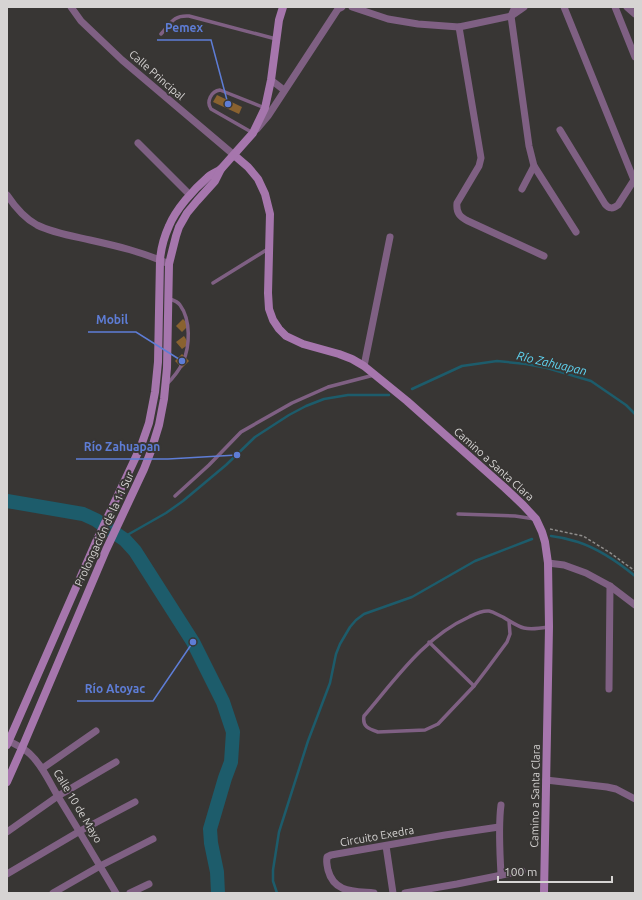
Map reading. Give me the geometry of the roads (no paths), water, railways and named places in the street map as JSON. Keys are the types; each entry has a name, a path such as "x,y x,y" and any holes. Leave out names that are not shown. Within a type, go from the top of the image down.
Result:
{"main road":[{"name":"Prolongación de la 11 Sur","path":"8,743 118,494 141,446 149,422 155,392 158,362 160,260 168,226 177,211 190,195 209,176 221,169 253,133 265,108 271,80 279,20 283,7"},
{"name":"Camino a Santa Clara","path":"234,155 248,167 258,179 265,194 270,214 269,309 273,320 279,329 286,336 303,344 352,359 375,374 523,505 536,519 540,527 545,542 548,563 549,627 544,893"},
{"name":"Prolongación de la 11 Sur","path":"7,782 106,550 151,451 159,425 166,386 169,264 176,236 183,220 197,201 216,181 221,169"},
{"path":"149,422 159,425"}],"street":[{"name":"Calle Principal","path":"71,7 81,21 122,60 234,155"},
{"path":"253,133 268,116 338,9 342,7"},
{"path":"352,7 388,19 418,24 459,27 510,16 524,7"},
{"path":"515,7 510,16 529,146 534,166 576,232"},
{"path":"560,130 604,204 608,208 618,205 635,180 564,7"},
{"path":"615,7 635,57"},
{"path":"627,7 635,14"},
{"path":"459,27 481,158 479,166 457,203 456,208 458,214 468,221 544,256"},
{"path":"271,80 284,90"},
{"path":"138,143 190,195"},
{"path":"522,189 534,166"},
{"path":"7,195 25,217 36,225 58,233 127,248 169,264"},
{"path":"364,366 390,237"},
{"path":"548,563 564,565 586,573 610,586 635,605"},
{"path":"609,689 610,586"},
{"path":"43,768 96,731"},
{"name":"Calle 10 de Mayo","path":"8,743 22,748 29,753 43,768 116,893"},
{"path":"7,832 58,796 116,762"},
{"path":"546,780 607,787 616,789 635,799"},
{"path":"7,874 80,831 135,802"},
{"path":"501,805 499,817 501,875"},
{"name":"Circuito Exedra","path":"374,893 340,888 330,876 326,861 327,857 331,855 499,827"},
{"path":"53,893 152,839"},
{"path":"386,846 393,893"},
{"path":"405,893 522,871"},
{"path":"130,893 149,884"}],"lane":[{"path":"161,34 176,18 181,15 277,40"},
{"path":"253,133 211,109 208,105 208,101 213,92 220,90 265,108"},
{"path":"213,282 269,248"},
{"path":"159,296 169,298 180,304 186,320 188,338 183,361 176,374 166,386"},
{"path":"174,496 209,465 241,432 292,403 328,387 375,374"},
{"path":"458,514 515,516 536,519"},
{"path":"509,621 510,634 507,642 474,686 438,724 425,730 378,732 365,726 363,721 364,716 416,655 429,642 457,622 482,611 489,611 526,629 535,630 549,627"},
{"path":"429,642 474,686"}],"waterway":[{"name":"Río Zahuapan","path":"412,389 462,366 497,361 526,364 547,368 591,381 626,405 635,414"},
{"name":"Río Zahuapan","path":"122,538 166,513 183,501 226,465 255,437 289,415 324,399 348,395 389,395"},
{"path":"7,501 83,514 96,520 125,540 135,551 193,642 223,702 233,732 231,762 210,829 211,843 217,872 218,893"},
{"path":"551,536 571,540 593,548 615,561 635,576"},
{"path":"277,893 273,881 273,870 279,832 308,741 330,683 336,654 350,627 364,614 412,597 475,561 532,539"}],"place":[{"name":"Pemex","path":"228,104"},
{"name":"Mobil","path":"182,361"},
{"name":"Río Zahuapan","path":"237,455"},
{"name":"Río Atoyac","path":"193,642"}]}
